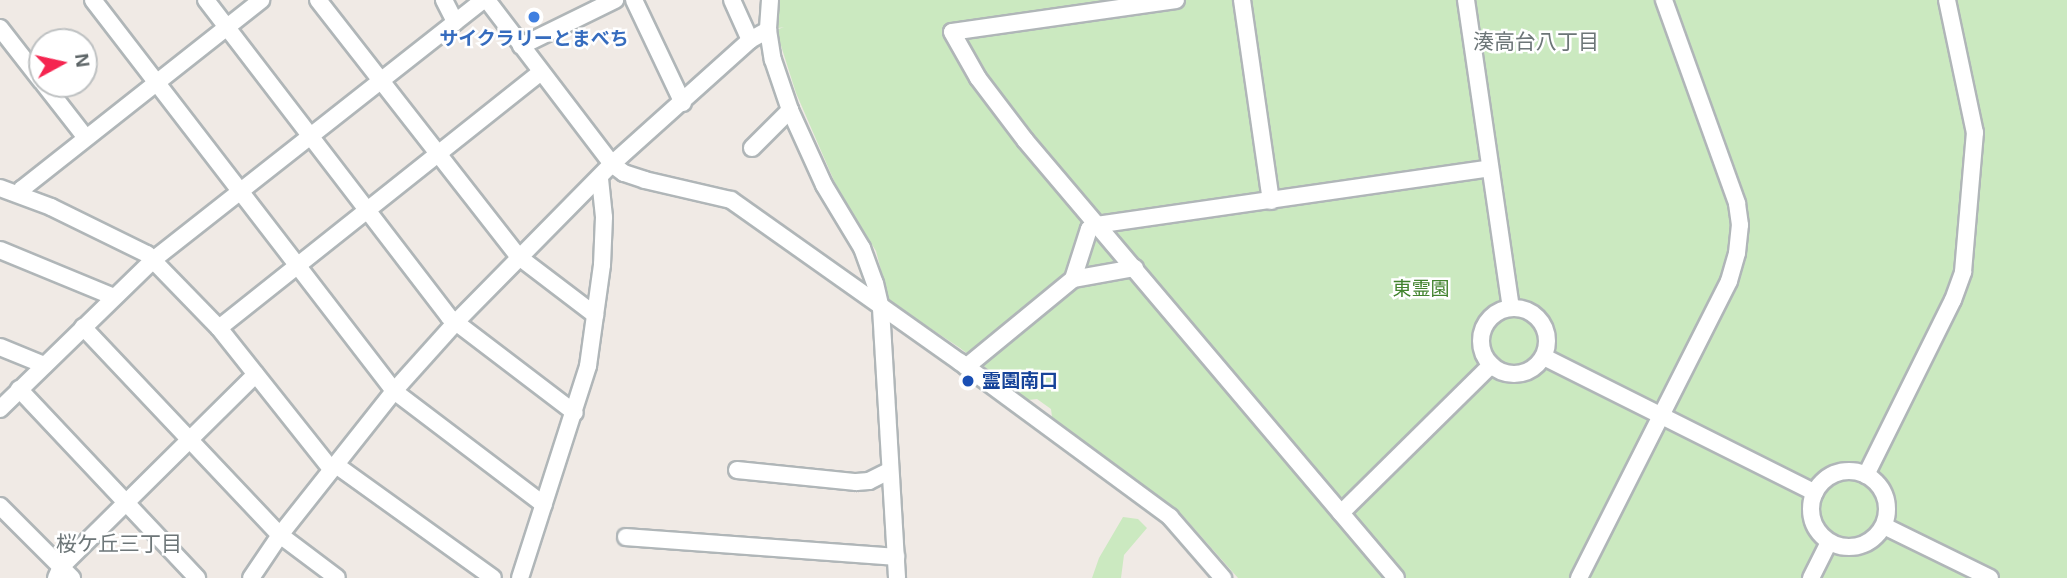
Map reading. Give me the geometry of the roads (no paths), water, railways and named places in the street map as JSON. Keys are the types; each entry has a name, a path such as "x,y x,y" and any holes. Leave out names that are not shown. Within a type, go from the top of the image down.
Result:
{"street":[{"path":"93,0 394,391 544,505"},
{"path":"206,0 455,323 575,413"},
{"path":"12,192 22,189 261,0"},
{"path":"318,0 519,257 595,315"},
{"path":"444,0 455,22"},
{"path":"0,409 153,260 485,0 612,164 624,173 645,180 731,200 966,367 1170,517 1223,578"},
{"path":"521,46 615,0"},
{"path":"634,0 683,103"},
{"path":"732,0 750,40"},
{"path":"769,0 768,30 773,60 790,110 824,185 862,248 881,308 897,578"},
{"path":"1176,0 952,32 978,78 1096,225 1396,578"},
{"path":"1242,0 1271,201"},
{"path":"1466,0 1511,308"},
{"path":"1579,578 1729,281 1737,253 1740,225 1734,193 1664,0"},
{"path":"1866,475 1953,300 1963,272 1975,133 1947,0"},
{"path":"0,28 28,64"},
{"path":"251,578 280,535 394,391 455,323 612,164 750,40 768,30"},
{"path":"219,328 297,263 541,72"},
{"path":"55,98 86,138"},
{"path":"752,148 790,110"},
{"path":"1073,279 1089,229 1096,225 1490,168"},
{"path":"0,175 12,192 141,250 219,328 334,468 493,578"},
{"path":"520,578 588,366 604,217 600,179"},
{"path":"0,250 114,297"},
{"path":"966,367 1073,279 1135,268"},
{"path":"1511,308 1531,311 1543,323 1548,340 1544,357 1532,369 1515,374 1491,365 1482,350 1482,332 1491,317 1511,308"},
{"path":"83,327 280,535 337,578"},
{"path":"0,347 44,365"},
{"path":"1544,357 1815,493"},
{"path":"1341,513 1491,365"},
{"path":"0,506 63,574 126,504 256,373"},
{"path":"19,389 197,578"},
{"path":"737,470 856,482 870,481 889,471"},
{"path":"1852,471 1866,475 1877,483 1886,499 1884,526 1864,545 1846,548 1829,542 1812,520 1815,493 1834,474 1852,471"},
{"path":"1884,526 1990,578"},
{"path":"626,537 895,557"},
{"path":"1811,578 1829,542"}],"place":[{"name":"サイクラリーとまべち","path":"534,17"},
{"name":"霊園南口","path":"968,381"}],"district":[{"name":"湊高台八丁目","path":"1536,42"},
{"name":"桜ケ丘三丁目","path":"119,544"}],"park label":[{"name":"東霊園","path":"1421,289"}]}
